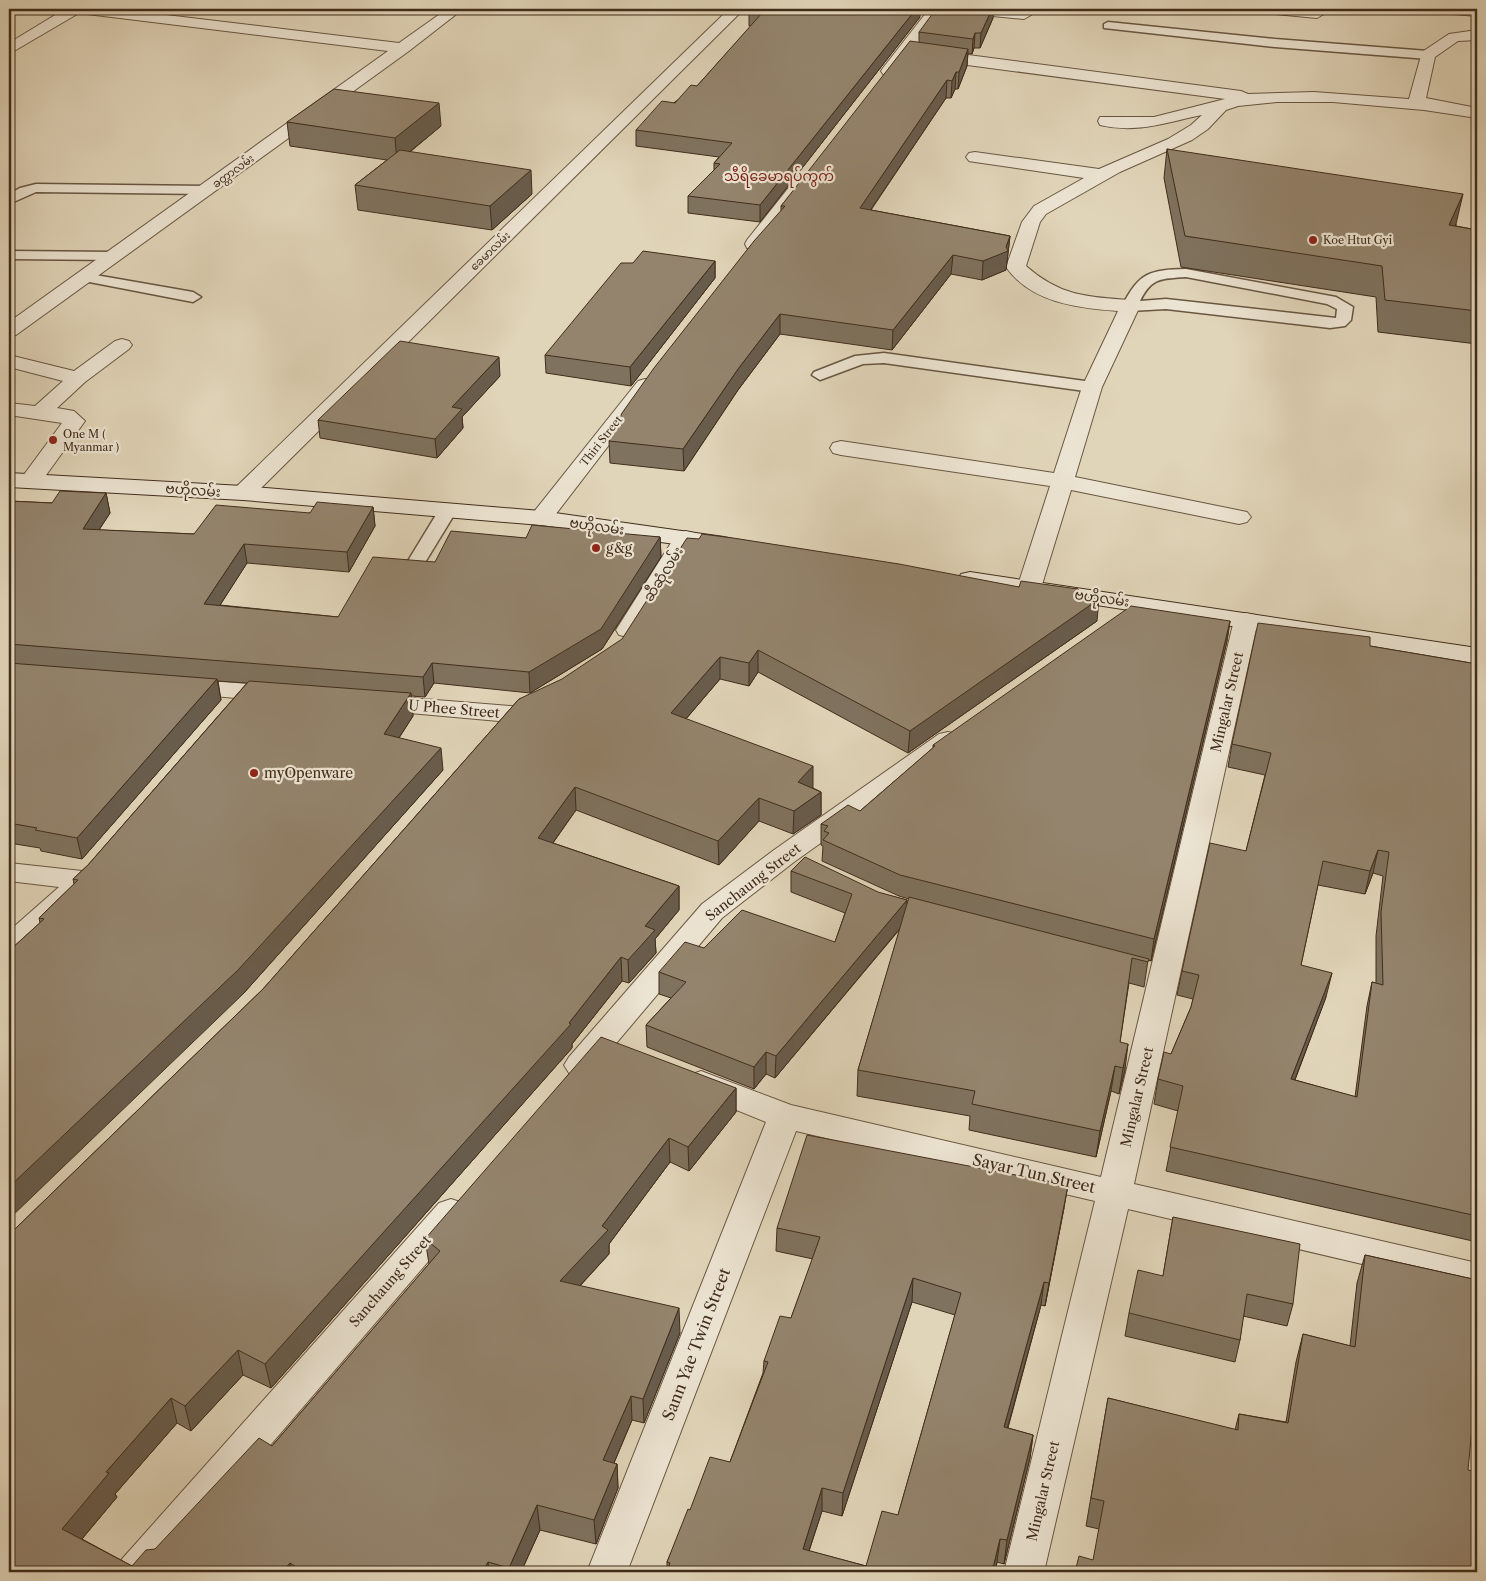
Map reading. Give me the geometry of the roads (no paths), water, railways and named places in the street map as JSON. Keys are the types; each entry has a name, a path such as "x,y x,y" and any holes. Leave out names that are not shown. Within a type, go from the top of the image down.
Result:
{"street":[{"path":"9,49 75,9"},
{"path":"81,9 122,10 404,48"},
{"path":"197,21 216,9"},
{"name":"ခတ္တာလမ်း","path":"9,331 456,9"},
{"name":"ခေမာလမ်း","path":"243,493 736,9"},
{"path":"880,82 937,9"},
{"path":"962,9 1024,15"},
{"path":"1264,9 1317,14"},
{"path":"1441,9 1477,12"},
{"path":"1424,105 1417,100 1428,55 1454,36 1477,35"},
{"path":"904,51 1258,98"},
{"path":"1106,121 1143,124 1162,121 1196,110 1215,108 1232,102 1258,98 1309,95 1424,105 1477,112"},
{"path":"1029,588 1092,387 1130,306 1077,302 1056,297 1033,284 1016,267 1032,222 1040,210 1116,167 1180,140 1199,128 1215,108"},
{"path":"975,157 1102,175"},
{"path":"741,261 814,168"},
{"path":"42,411 78,378 122,345"},
{"path":"9,361 78,378"},
{"name":"Thiri Street","path":"541,518 656,370"},
{"path":"9,409 42,411 66,416 74,421 20,480"},
{"path":"841,448 1062,481 1239,517"},
{"name":"ဗဟိုလမ်း","path":"20,480 243,493 541,518 745,547"},
{"name":"ဆီဆုံလမ်း","path":"612,655 686,538"},
{"name":"ဗဟိုလမ်း","path":"951,576 1477,656"},
{"path":"1107,626 1140,604"},
{"name":"Mingalar Street","path":"1024,1572 1115,1192 1150,973 1246,620"},
{"path":"157,685 304,697"},
{"path":"226,714 245,692"},
{"name":"U Phee Street","path":"354,701 524,708 491,736"},
{"name":"Sanchaung Street","path":"560,1087 613,1049 712,911 797,862 970,724"},
{"path":"9,947 82,880 102,858"},
{"path":"9,872 82,880"},
{"name":"Sayar Tun Street","path":"674,1072 785,1116 1477,1276"},
{"name":"Sann Yae Twin Street","path":"607,1572 785,1116"},
{"name":"Sanchaung Street","path":"136,1572 469,1191"}],"lane":[{"path":"1108,26 1275,44 1428,55"},
{"path":"9,200 25,191 36,188 207,190"},
{"path":"9,255 115,256"},
{"path":"1186,273 1340,303 1345,307 1343,320 1340,323 1330,323 1166,304 1130,306 1142,282 1158,274 1186,273"},
{"path":"84,277 193,298"},
{"path":"1258,314 1272,289"},
{"path":"820,375 861,359 884,358 1092,387"},
{"path":"412,569 448,510"}],"place":[{"name":"Koe Htut Gyi","path":"1313,240"},
{"name":"One M ( Myanmar )","path":"53,440"},
{"name":"g&g","path":"596,548"},
{"name":"myOpenware","path":"254,773"}],"district":[{"name":"သီရိခေမာရပ်ကွက်","path":"779,176"}]}
